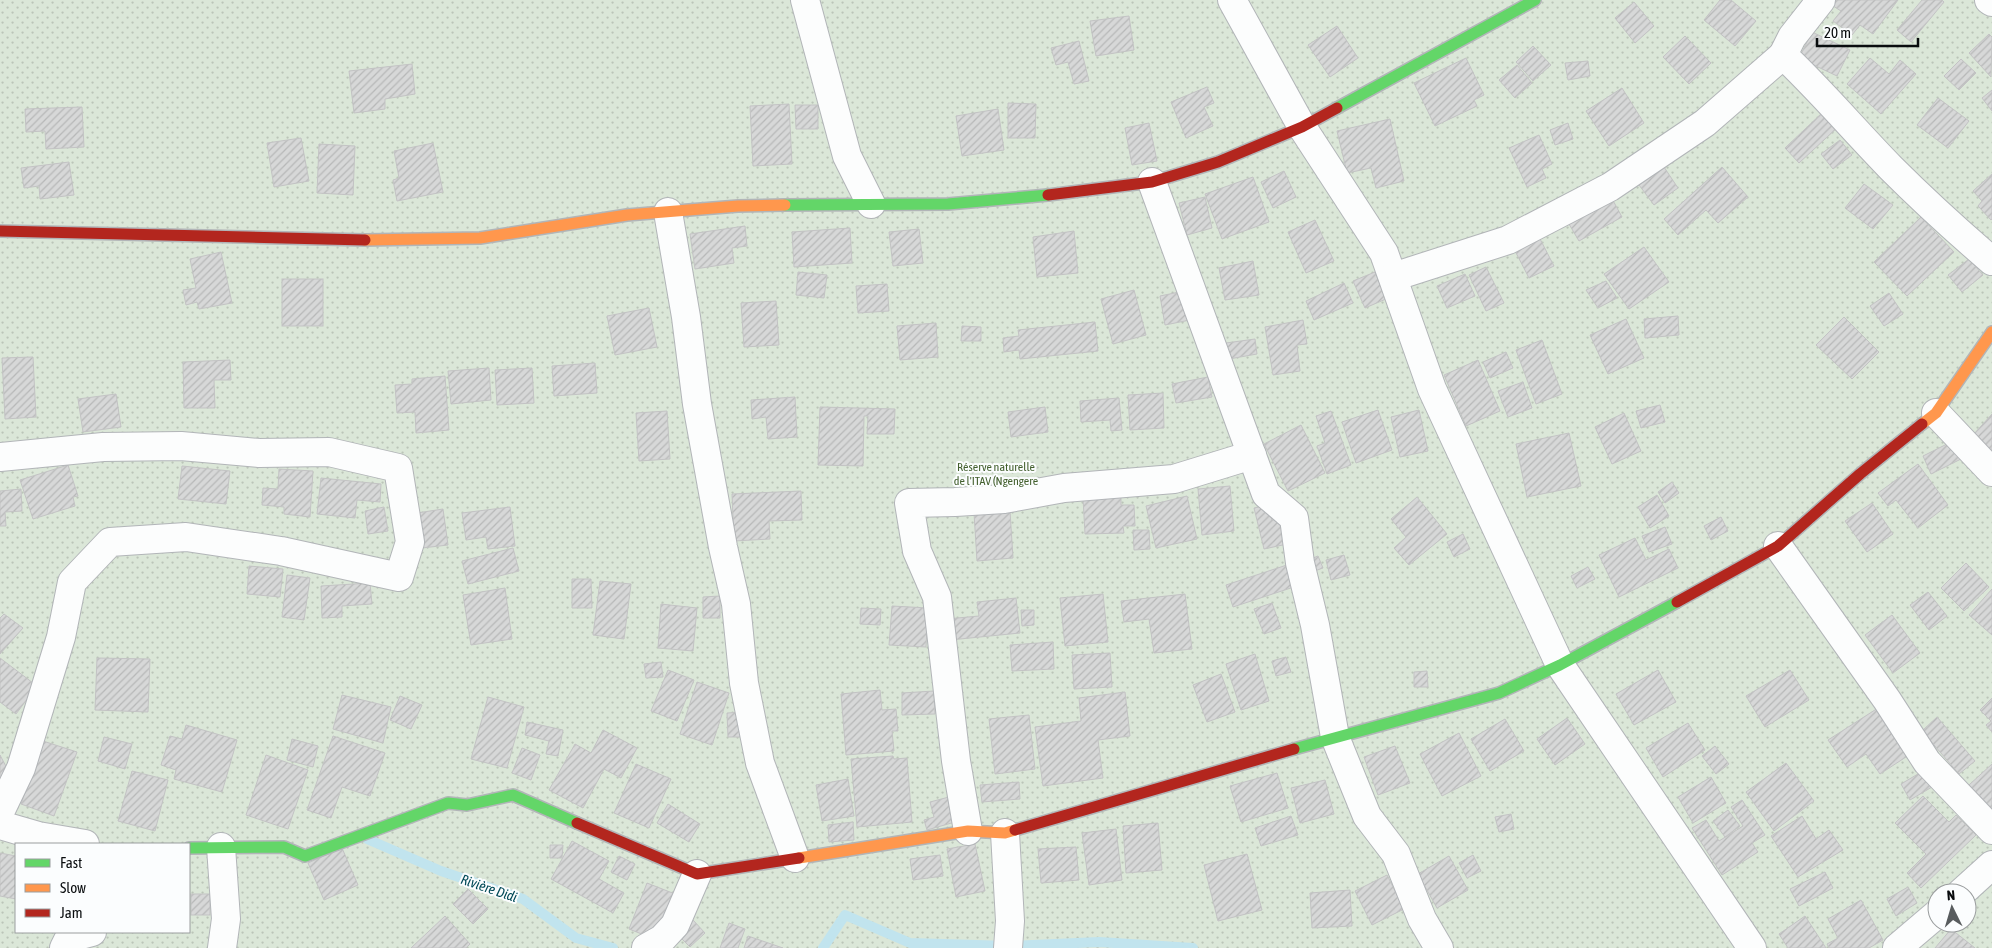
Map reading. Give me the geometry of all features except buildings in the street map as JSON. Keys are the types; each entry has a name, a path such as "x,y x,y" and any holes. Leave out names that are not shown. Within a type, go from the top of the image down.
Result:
{"street":[{"path":"805,0 847,156 871,204"},
{"path":"1232,0 1302,127 1384,253 1432,388 1560,665 1752,948"},
{"path":"0,232 335,240 480,238 627,215 748,206 948,204 1050,195 1152,182 1218,162 1302,127 1535,0"},
{"path":"1392,277 1508,240 1610,187 1705,123 1783,54 1792,37 1821,0"},
{"path":"1783,54 1890,167 1958,233 1992,261"},
{"path":"1152,182 1266,494 1294,518 1300,563 1315,626 1335,737 1367,816 1396,854 1422,919 1439,948"},
{"path":"668,212 686,317 697,404 723,547 736,604 744,683 760,763 795,858"},
{"path":"190,848 284,847 305,856 448,803 467,805 513,795 697,874 968,831 1005,833 1335,737 1499,693 1560,665 1624,632 1778,546 1860,474 1936,413 1992,332"},
{"path":"1936,413 1992,472"},
{"path":"0,457 103,447 181,446 259,453 329,452 398,468 410,542 399,577 281,550 186,537 110,542 72,582 61,637 24,759 0,812"},
{"path":"968,831 955,752 937,597 917,551 909,503 1004,498 1064,488 1174,479 1252,456"},
{"path":"1778,546 1887,700 1927,762 1992,830"},
{"path":"0,825 38,836 79,843"},
{"path":"1005,833 1010,921 1008,948"},
{"path":"221,847 226,919 222,948"},
{"path":"1972,883 1992,865"},
{"path":"646,947 662,939 675,924 697,874"},
{"path":"1897,948 1927,922"},
{"path":"64,948 69,938 88,933"}],"green space":[{"name":"Réserve naturelle de l'ITAV (Ngengere","path":"0,0 1992,0 1992,948 0,948"}],"waterway":[{"name":"Rivière Didi","path":"367,839 441,871 523,899 576,938 613,948"},
{"name":"Rivière Didi","path":"823,948 845,915 910,943 1009,946 1099,942 1193,948"}],"traffic: fast":[{"path":"1337,108 1535,0"},
{"path":"785,205 948,204 1048,195"},
{"path":"1294,749 1499,693 1560,665 1677,602"},
{"path":"190,848 284,847 305,856 448,803 467,805 513,795 577,823"}],"traffic: slow":[{"path":"365,240 480,238 627,215 738,206 785,205"},
{"path":"1922,424 1936,413 1992,332"},
{"path":"799,858 968,831 1005,833 1015,830"}],"traffic: jam":[{"path":"1048,195 1152,182 1218,162 1302,127 1337,108"},
{"path":"0,231 365,240"},
{"path":"1677,602 1778,546 1860,474 1922,424"},
{"path":"1015,830 1294,749"},
{"path":"577,823 697,874 799,858"}]}
